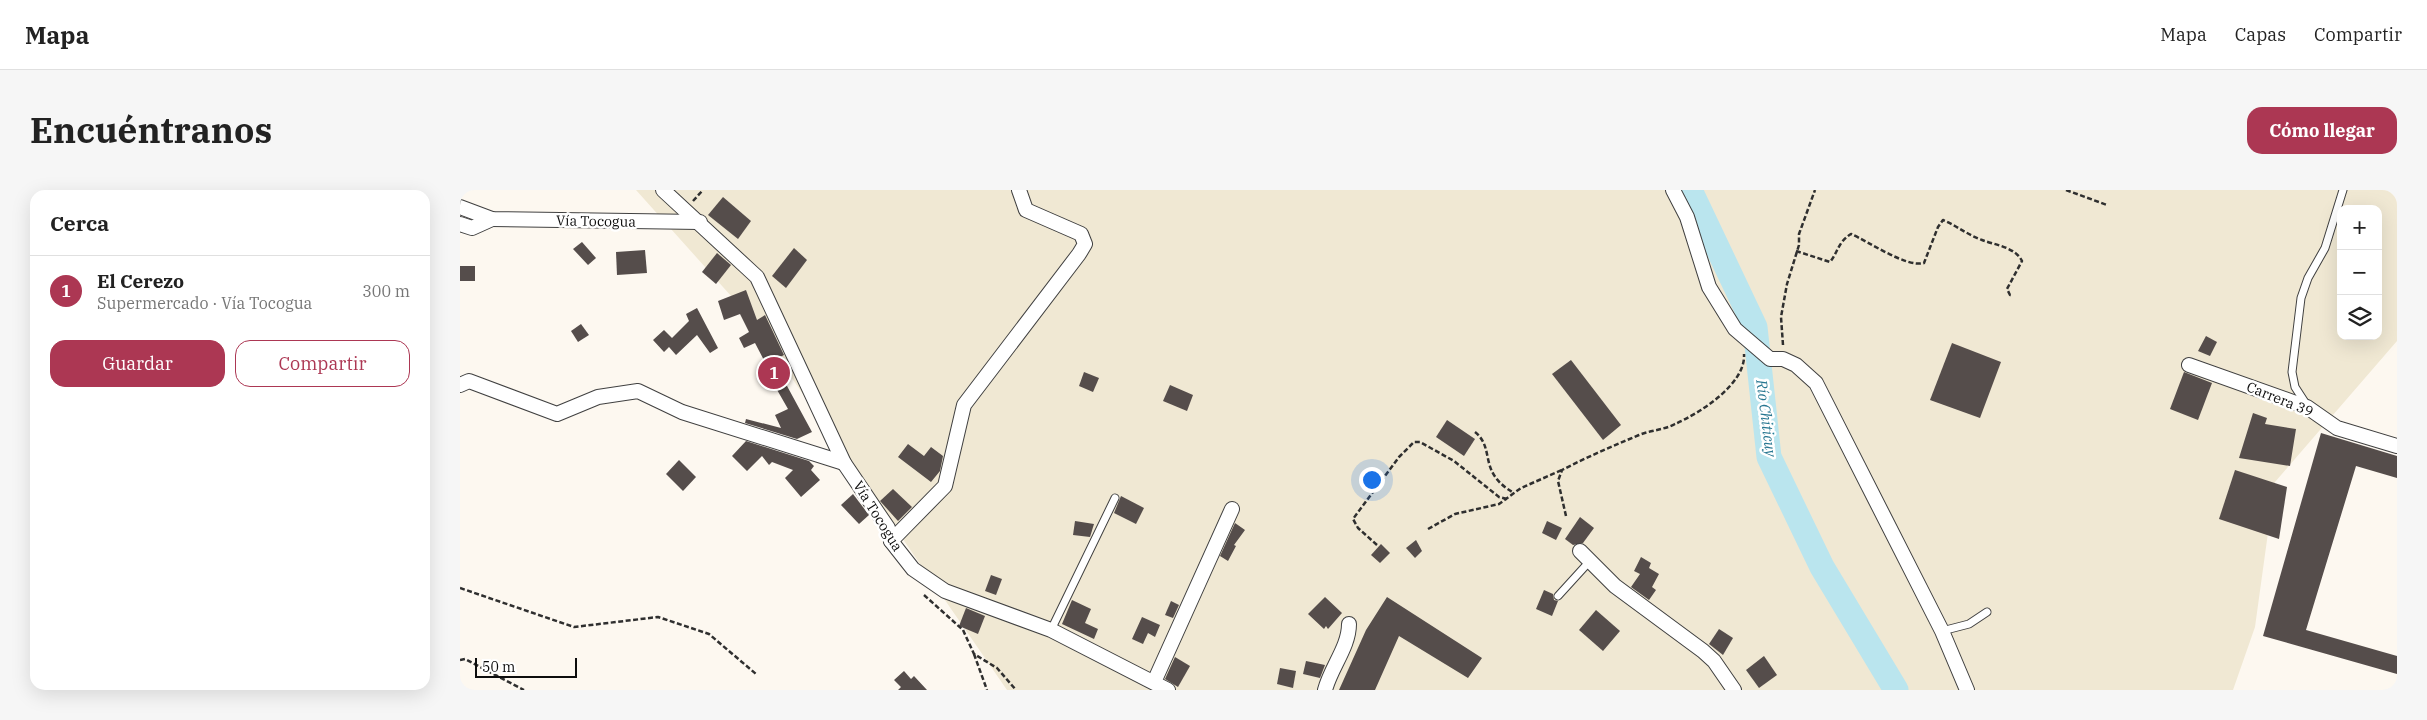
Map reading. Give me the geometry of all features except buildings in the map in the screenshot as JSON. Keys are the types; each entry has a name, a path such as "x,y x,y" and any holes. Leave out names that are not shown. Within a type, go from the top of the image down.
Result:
{"street":[{"name":"Vía Tocogua","path":"663,190 700,222 757,277 844,463 888,528 891,541 913,568 945,590 1052,630 1168,690"},
{"path":"891,541 945,486 964,405 1080,254 1085,244 1081,234 1026,210 1019,190"},
{"path":"1673,190 1687,217 1709,288 1745,344 1770,358 1783,359 1796,365 1816,383 1942,631 1967,690"},
{"name":"Vía Tocogua","path":"460,207 492,219 700,222"},
{"name":"Vía Tocogua","path":"460,224 472,228 492,219"},
{"name":"Carrera 39","path":"2190,365 2307,406 2337,428 2397,446"},
{"path":"460,385 468,381 557,414 598,397 638,392 682,412 844,463"},
{"path":"1154,682 1232,509"},
{"path":"1585,556 1615,586 1703,650 1714,661 1734,690"},
{"path":"1325,690 1329,676 1349,635 1349,624"}],"lane":[{"path":"2307,406 2295,387 2292,372 2301,298 2308,278 2325,248 2343,190"},
{"path":"1052,630 1115,498"},
{"path":"1558,596 1585,556"},
{"path":"1942,631 1969,624 1987,612"}],"path":[{"path":"1783,359 1781,317 1788,277 1799,234 1815,190"},
{"path":"2066,190 2107,205"},
{"path":"2079,194 2080,190"},
{"path":"1796,251 1830,262 1838,244 1851,234 1892,256 1919,264 1924,263 1943,220 1983,241 1993,242 2019,255 2022,261 2007,289 2010,295 2013,295"},
{"path":"1428,529 1455,514 1487,509 1507,499 1534,481 1637,436 1676,424 1715,400 1737,379 1744,360 1745,344"},
{"path":"1476,432 1483,443 1489,469 1494,478 1514,493"},
{"path":"1377,545 1358,528 1353,518 1399,457 1414,442 1420,442 1454,461 1500,497 1507,499"},
{"path":"1562,470 1558,481 1566,516"},
{"path":"460,588 574,627 658,617 709,634 756,674"},
{"path":"922,593 963,630 987,690"},
{"path":"974,654 997,668 1016,690"},
{"path":"460,660 465,659 524,690"}],"shaded area":[{"path":"636,190 2397,190 2397,341 2275,482 2255,627 2233,690 1007,690 749,316"}],"waterway":[{"name":"Río Chiticuy","path":"1690,190 1755,327 1769,457 1822,567 1896,690"}],"place":[{"name":"El Cerezo","path":"774,373"}]}
